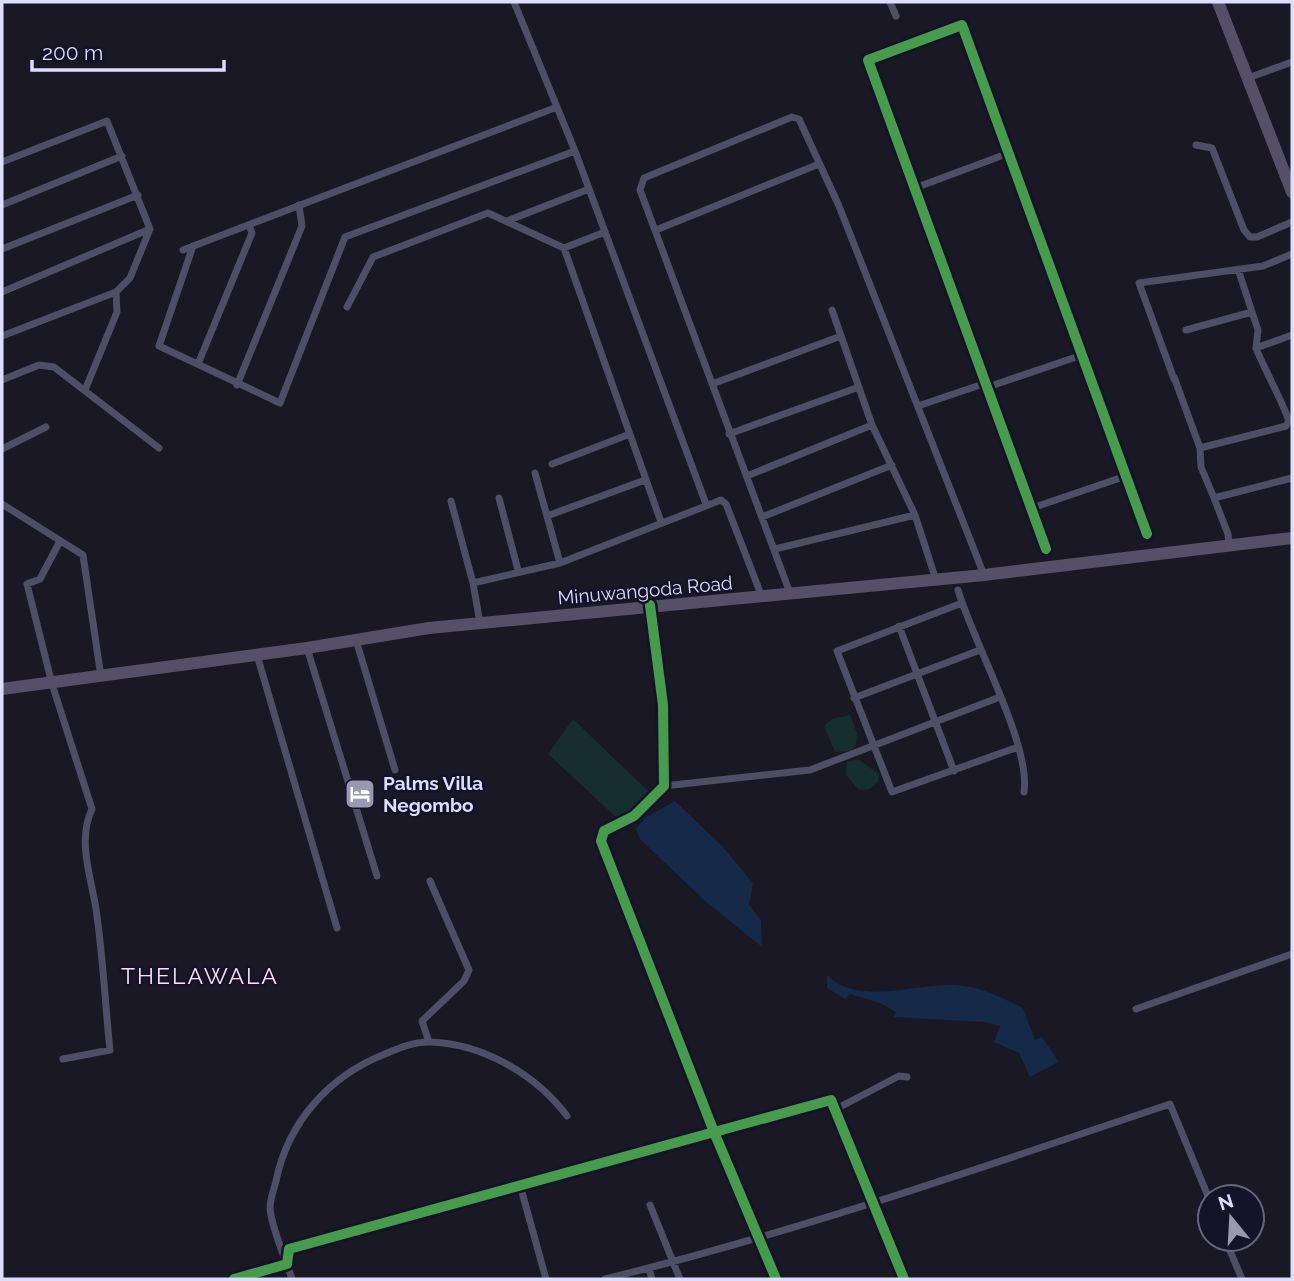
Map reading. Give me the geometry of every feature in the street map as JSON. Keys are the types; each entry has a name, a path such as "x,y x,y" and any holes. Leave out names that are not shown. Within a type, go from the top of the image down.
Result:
{"main road":[{"path":"1218,2 1292,192"},
{"name":"Minuwangoda Road","path":"2,689 480,623 984,575 1292,538"}],"street":[{"path":"514,2 575,151 706,504"},
{"path":"890,2 896,16"},
{"path":"1046,549 868,61 962,25 1147,534"},
{"path":"1248,78 1292,62"},
{"path":"183,250 557,107"},
{"path":"790,593 640,190 645,178 792,117 799,119 839,206 984,575"},
{"path":"2,162 107,121 150,229 130,278 116,292 2,336"},
{"path":"1196,145 1212,148 1244,230 1250,237 1257,237 1292,222"},
{"path":"193,246 159,346 280,403 345,237 575,151"},
{"path":"915,188 1009,153"},
{"path":"2,205 122,156"},
{"path":"656,230 819,164"},
{"path":"506,221 589,189"},
{"path":"2,249 138,195"},
{"path":"237,385 302,226 299,205"},
{"path":"347,307 373,257 488,213 564,248 661,522"},
{"path":"198,364 252,233 249,225"},
{"path":"2,292 150,229"},
{"path":"564,248 605,232"},
{"path":"1229,544 1228,534 1201,467 1200,448 1139,283 1263,266 1292,254"},
{"path":"1200,448 1286,426 1289,421 1268,380 1256,348 1258,330 1238,269"},
{"path":"85,390 117,312 116,292"},
{"path":"832,310 872,425 915,515 936,579"},
{"path":"1185,330 1252,312"},
{"path":"1256,348 1292,335"},
{"path":"712,384 841,336"},
{"path":"918,406 1082,355"},
{"path":"2,380 47,364 159,447"},
{"path":"1174,377 1185,405"},
{"path":"729,434 859,387"},
{"path":"747,476 872,425"},
{"path":"2,449 46,427"},
{"path":"552,464 629,434"},
{"path":"762,517 892,465"},
{"path":"535,473 560,562"},
{"path":"1032,508 1126,476"},
{"path":"1214,498 1292,478"},
{"path":"547,516 645,480"},
{"path":"499,498 518,570"},
{"path":"473,583 560,562 715,500 726,504 762,597"},
{"path":"450,501 473,583 480,623"},
{"path":"2,504 59,543 83,555 101,677"},
{"path":"775,549 915,515"},
{"path":"59,543 40,579 27,584 52,684 92,809 86,822 87,872 96,909 110,1050 63,1059"},
{"path":"958,590 1018,747 1027,775 1024,792"},
{"path":"962,603 837,651 854,698 892,792 1018,747"},
{"path":"650,605 663,705 664,786"},
{"path":"899,626 954,771"},
{"path":"356,640 395,770"},
{"path":"307,648 377,876"},
{"path":"854,698 980,649"},
{"path":"257,655 337,928"},
{"path":"776,1279 714,1132 601,841 604,831 634,816 664,786 810,770 936,724 1000,697"},
{"path":"429,1042 422,1021 464,981 469,970 430,881"},
{"path":"1136,1009 1292,954"},
{"path":"292,1279 270,1208 290,1135 316,1099 361,1063 400,1048 429,1042 476,1049 515,1069 552,1095 568,1116"},
{"path":"836,1109 899,1076 908,1077"},
{"path":"287,1264 289,1249 831,1100 904,1279"},
{"path":"605,1279 760,1239 873,1204 1170,1104 1202,1183"},
{"path":"520,1185 546,1279"},
{"path":"650,1205 680,1279"},
{"path":"1231,1253 1242,1279"},
{"path":"234,1279 287,1264"},
{"path":"649,1269 652,1279"}],"green space":[{"path":"850,715 857,733 856,745 850,751 835,752 824,726 832,719"},
{"path":"573,719 648,791 635,813 616,817 548,754"},
{"path":"858,759 879,774 878,782 870,789 859,790 846,775 847,762"}],"water":[{"path":"675,801 722,846 753,883 749,905 761,920 762,947 705,901 640,839 636,829 645,818"},
{"path":"827,975 854,990 870,992 952,985 989,992 1023,1008 1035,1040 1042,1037 1059,1062 1030,1077 1019,1053 994,1042 1000,1026 984,1022 894,1017 896,1012 880,1003 850,994 845,999 827,988"}],"cycle path":[{"path":"1046,549 868,60 962,25 1147,534"},
{"path":"650,605 663,705 664,786 634,816 604,831 601,841 714,1132 776,1279"},
{"path":"234,1279 287,1264 289,1249 831,1100 904,1279"}],"place":[{"name":"Palms Villa Negombo","path":"360,794"}],"district":[{"name":"THELAWALA","path":"200,976"}]}
